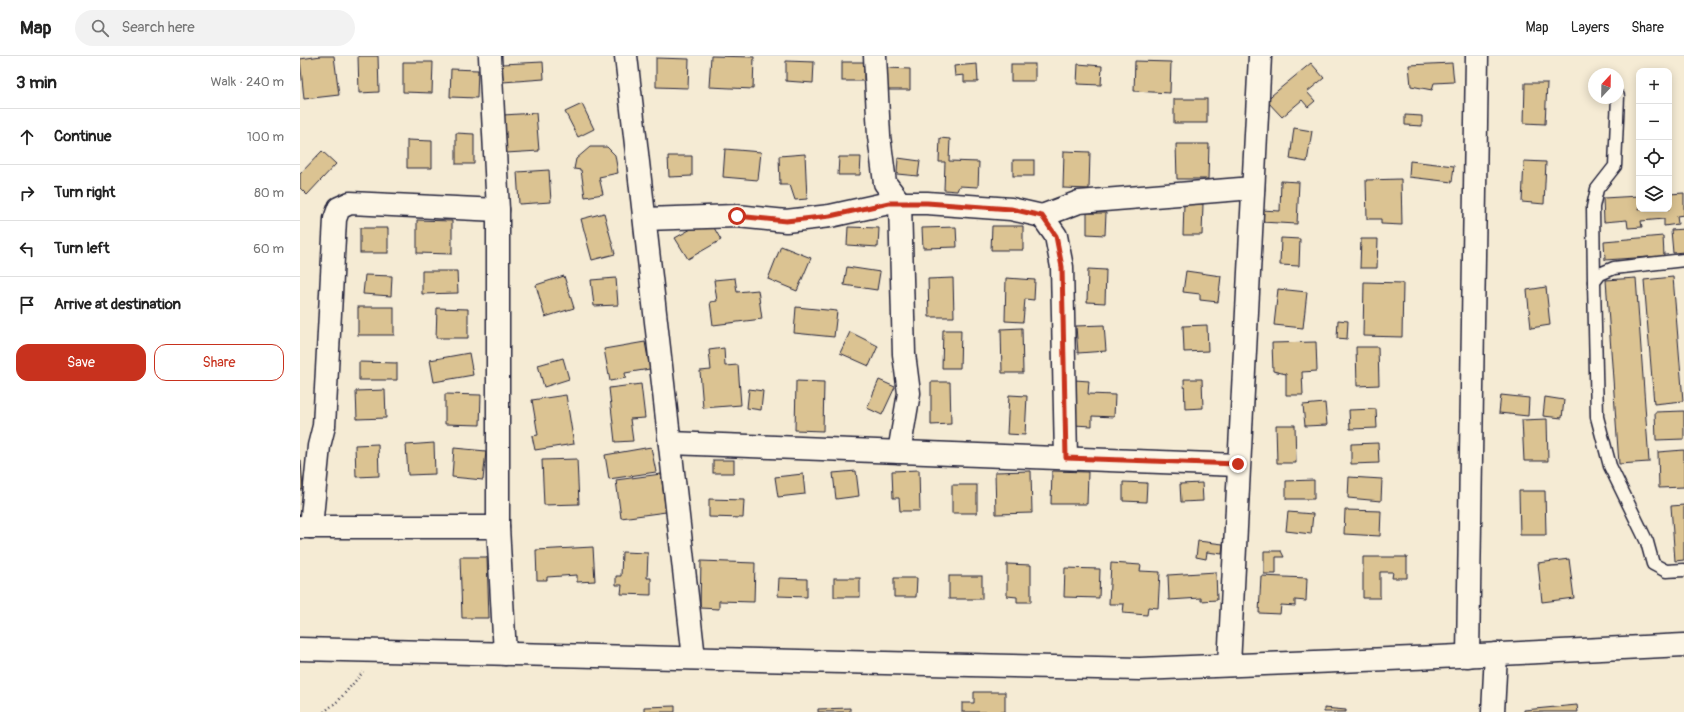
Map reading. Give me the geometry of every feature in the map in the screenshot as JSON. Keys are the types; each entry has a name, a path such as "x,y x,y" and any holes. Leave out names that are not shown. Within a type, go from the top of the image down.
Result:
{"street":[{"path":"490,56 498,210 498,526 505,654"},
{"path":"626,56 694,658"},
{"path":"875,56 879,136 886,183 900,203 904,354 909,393 899,452"},
{"path":"1229,665 1238,464 1260,56"},
{"path":"1468,656 1477,56"},
{"path":"645,219 737,216 786,221 830,216 889,203 927,203 1011,209 1042,216 1078,202 1253,188"},
{"path":"498,210 350,203 339,208 335,219 324,426 319,446 305,527 498,526"},
{"path":"1042,216 1056,236 1062,267 1066,458"},
{"path":"670,443 1238,464"},
{"path":"300,649 1140,669 1468,656 1684,645"},
{"path":"1493,712 1496,654"}],"lane":[{"path":"1618,104 1615,166 1597,189 1593,207 1597,417 1610,466 1647,542 1653,564 1666,571 1684,570"},
{"path":"1594,282 1600,274 1614,268 1684,260"}],"path":[{"path":"324,712 339,700 379,651"}],"building":[{"path":"334,56 339,95 304,99 300,59"},
{"path":"358,56 378,56 379,92 359,93"},
{"path":"711,56 754,57 753,89 709,87"},
{"path":"656,58 689,59 688,88 656,87"},
{"path":"786,61 814,62 813,83 786,81"},
{"path":"1135,61 1171,62 1170,93 1134,91"},
{"path":"403,62 433,62 432,93 403,92"},
{"path":"543,62 544,79 503,82 502,64"},
{"path":"842,62 864,62 864,81 842,81"},
{"path":"1311,63 1324,78 1307,92 1315,101 1308,107 1302,100 1282,117 1266,100"},
{"path":"1452,63 1454,82 1434,83 1432,90 1411,86 1409,65"},
{"path":"977,64 978,82 964,82 964,75 955,76 954,66"},
{"path":"1011,64 1035,64 1035,81 1011,81"},
{"path":"1078,64 1102,66 1101,85 1077,84"},
{"path":"887,68 910,69 910,90 887,90"},
{"path":"451,69 478,70 477,98 450,97"},
{"path":"1525,83 1547,83 1545,124 1524,123"},
{"path":"1174,99 1207,99 1207,123 1174,123"},
{"path":"582,104 594,129 578,137 565,112"},
{"path":"536,113 539,151 506,153 503,115"},
{"path":"1405,115 1422,116 1422,126 1405,125"},
{"path":"1294,128 1312,131 1307,162 1290,159"},
{"path":"456,133 474,134 474,164 456,164"},
{"path":"940,138 950,139 949,161 979,162 978,187 959,186 957,191 944,190 945,162 939,162"},
{"path":"407,140 432,141 432,168 407,168"},
{"path":"1176,144 1209,144 1208,179 1177,179"},
{"path":"590,147 607,147 615,155 618,173 599,177 603,194 585,197 581,170 574,169 576,159"},
{"path":"725,149 761,152 758,180 723,177"},
{"path":"322,151 336,164 307,195 300,188 300,174"},
{"path":"1064,151 1090,152 1089,189 1063,188"},
{"path":"805,154 807,199 795,200 790,185 780,185 779,156"},
{"path":"668,156 692,156 692,176 669,177"},
{"path":"839,157 861,157 860,175 838,175"},
{"path":"898,158 920,161 918,176 897,174"},
{"path":"1013,160 1034,160 1034,176 1013,176"},
{"path":"1410,161 1454,166 1452,182 1409,177"},
{"path":"1524,161 1546,162 1544,204 1522,202"},
{"path":"549,170 551,202 519,204 517,172"},
{"path":"1401,179 1402,225 1381,224 1381,219 1367,219 1366,180"},
{"path":"1281,181 1299,182 1297,224 1261,222 1261,210 1280,211"},
{"path":"1684,193 1684,215 1677,216 1678,224 1664,226 1664,219 1641,221 1642,227 1628,228 1627,220 1604,222 1603,198 1636,196 1636,212 1672,212 1672,194"},
{"path":"1184,203 1203,204 1202,235 1183,235"},
{"path":"604,213 615,254 592,260 581,219"},
{"path":"1087,213 1106,213 1105,235 1087,234"},
{"path":"709,219 721,240 688,259 675,238"},
{"path":"417,220 452,221 452,254 417,253"},
{"path":"992,226 1023,226 1023,250 991,250"},
{"path":"848,227 879,228 878,247 847,245"},
{"path":"956,227 957,247 923,248 922,228"},
{"path":"360,228 388,228 388,253 360,253"},
{"path":"1684,229 1684,252 1673,253 1671,230"},
{"path":"1663,236 1664,256 1605,260 1604,241"},
{"path":"1281,238 1300,239 1299,266 1280,265"},
{"path":"1361,239 1378,239 1377,268 1360,268"},
{"path":"781,246 811,258 797,291 768,279"},
{"path":"847,267 880,272 877,290 844,285"},
{"path":"1088,269 1106,270 1105,303 1087,302"},
{"path":"422,271 457,271 458,293 422,294"},
{"path":"1186,271 1221,276 1218,302 1200,300 1200,294 1183,292"},
{"path":"365,275 392,276 391,296 363,294"},
{"path":"564,276 574,308 545,317 536,285"},
{"path":"1673,277 1683,401 1654,404 1644,280"},
{"path":"616,278 618,305 594,306 591,280"},
{"path":"735,278 737,292 758,290 762,319 713,325 710,302 717,301 714,280"},
{"path":"953,278 954,317 929,317 928,279"},
{"path":"1006,278 1035,280 1034,300 1025,299 1023,322 1005,321"},
{"path":"1636,278 1649,462 1619,464 1606,280"},
{"path":"1364,282 1403,283 1402,337 1363,336"},
{"path":"1546,287 1550,325 1531,328 1527,290"},
{"path":"1278,289 1307,292 1303,328 1274,325"},
{"path":"358,307 394,307 394,335 358,335"},
{"path":"796,307 837,311 834,337 794,333"},
{"path":"437,308 468,309 468,338 436,338"},
{"path":"1338,320 1348,321 1347,339 1337,338"},
{"path":"1104,325 1106,351 1078,353 1076,326"},
{"path":"1207,325 1208,351 1184,352 1183,326"},
{"path":"1022,328 1023,373 1002,373 1001,329"},
{"path":"943,330 961,330 960,368 942,368"},
{"path":"850,332 878,346 869,366 840,353"},
{"path":"645,342 650,369 625,373 626,378 610,381 604,349"},
{"path":"1316,342 1317,371 1302,372 1303,395 1286,395 1286,374 1273,371 1272,343"},
{"path":"1356,347 1378,347 1379,385 1357,386"},
{"path":"724,348 725,366 738,365 741,405 703,408 700,371 711,370 709,350"},
{"path":"469,353 473,375 434,382 430,360"},
{"path":"563,358 569,379 544,387 538,365"},
{"path":"359,362 397,363 397,380 359,380"},
{"path":"1184,379 1202,379 1203,408 1185,409"},
{"path":"879,380 895,387 882,415 867,408"},
{"path":"1075,380 1089,381 1088,394 1115,395 1114,417 1092,416 1092,426 1073,425"},
{"path":"796,381 824,382 823,431 795,430"},
{"path":"931,382 950,382 951,424 931,425"},
{"path":"641,384 645,418 630,419 633,441 615,442 609,388"},
{"path":"749,389 763,391 761,410 747,408"},
{"path":"385,390 386,418 357,419 356,391"},
{"path":"445,394 481,395 480,425 445,424"},
{"path":"566,395 574,444 535,450 532,436 538,435 532,400"},
{"path":"1009,395 1027,396 1025,435 1007,434"},
{"path":"1501,395 1529,398 1528,416 1499,413"},
{"path":"1545,397 1564,400 1562,418 1543,416"},
{"path":"1325,403 1327,425 1305,426 1303,405"},
{"path":"1376,409 1377,428 1350,429 1349,410"},
{"path":"1684,411 1684,439 1656,440 1655,412"},
{"path":"1547,419 1548,461 1524,461 1522,420"},
{"path":"1276,425 1295,425 1296,463 1277,463"},
{"path":"434,443 435,474 408,475 406,445"},
{"path":"1378,443 1379,463 1351,464 1351,444"},
{"path":"378,444 379,476 356,477 355,445"},
{"path":"651,447 656,472 609,479 605,455"},
{"path":"454,448 486,451 483,480 452,477"},
{"path":"1684,450 1684,487 1659,488 1658,452"},
{"path":"577,459 579,504 544,505 542,460"},
{"path":"301,460 303,490 300,490"},
{"path":"713,460 734,460 734,473 713,473"},
{"path":"919,470 920,511 900,511 899,498 893,498 892,471"},
{"path":"856,471 859,496 836,499 833,473"},
{"path":"1031,471 1032,513 996,514 995,472"},
{"path":"1052,471 1088,472 1087,504 1051,504"},
{"path":"661,474 666,512 621,518 616,480"},
{"path":"803,474 805,494 778,497 775,477"},
{"path":"1349,477 1382,479 1381,501 1348,498"},
{"path":"1314,480 1314,499 1286,499 1286,481"},
{"path":"1123,482 1147,483 1146,502 1123,501"},
{"path":"1202,483 1203,501 1181,502 1180,484"},
{"path":"952,485 977,485 977,513 952,513"},
{"path":"1519,491 1545,491 1546,535 1520,535"},
{"path":"709,499 744,500 743,518 709,517"},
{"path":"1684,505 1684,560 1675,561 1671,506"},
{"path":"1345,510 1381,511 1380,536 1344,534"},
{"path":"1288,512 1313,514 1311,534 1286,531"},
{"path":"1198,541 1223,544 1222,554 1207,552 1206,559 1196,557"},
{"path":"593,547 595,581 577,582 577,575 547,577 547,580 537,580 536,550"},
{"path":"1264,551 1281,551 1284,557 1276,557 1276,574 1264,574"},
{"path":"622,552 648,553 647,578 651,578 651,595 621,594 622,585 616,585 616,576 621,576"},
{"path":"460,557 487,557 489,618 462,618"},
{"path":"1363,557 1407,557 1407,578 1392,578 1393,572 1380,572 1380,598 1363,598"},
{"path":"1569,559 1574,598 1542,602 1538,563"},
{"path":"701,561 755,563 754,602 719,601 719,609 700,608"},
{"path":"1111,563 1141,565 1140,571 1160,572 1158,608 1148,607 1147,615 1123,613 1124,604 1109,604"},
{"path":"1007,564 1031,565 1031,602 1017,602 1017,597 1007,596"},
{"path":"1065,568 1100,569 1099,598 1064,597"},
{"path":"1216,572 1217,600 1201,601 1201,598 1169,600 1168,575"},
{"path":"949,576 982,576 982,599 949,599"},
{"path":"1261,576 1307,578 1306,601 1295,600 1295,606 1281,605 1280,614 1259,613"},
{"path":"779,578 807,579 807,597 778,596"},
{"path":"834,578 860,578 860,597 834,597"},
{"path":"894,578 917,578 916,597 894,597"},
{"path":"974,692 1005,692 1005,712 962,712 962,703 974,703"},
{"path":"1577,705 1578,712 1524,712 1524,710"},
{"path":"675,706 675,712 644,712 644,707"},
{"path":"850,708 850,712 818,712 818,709"},
{"path":"1324,708 1346,710 1346,712 1324,712"}],"route":[{"path":"737,216 786,221 830,216 889,203 927,203 1011,209 1042,216 1056,236 1062,267 1066,458 1238,464"}]}
